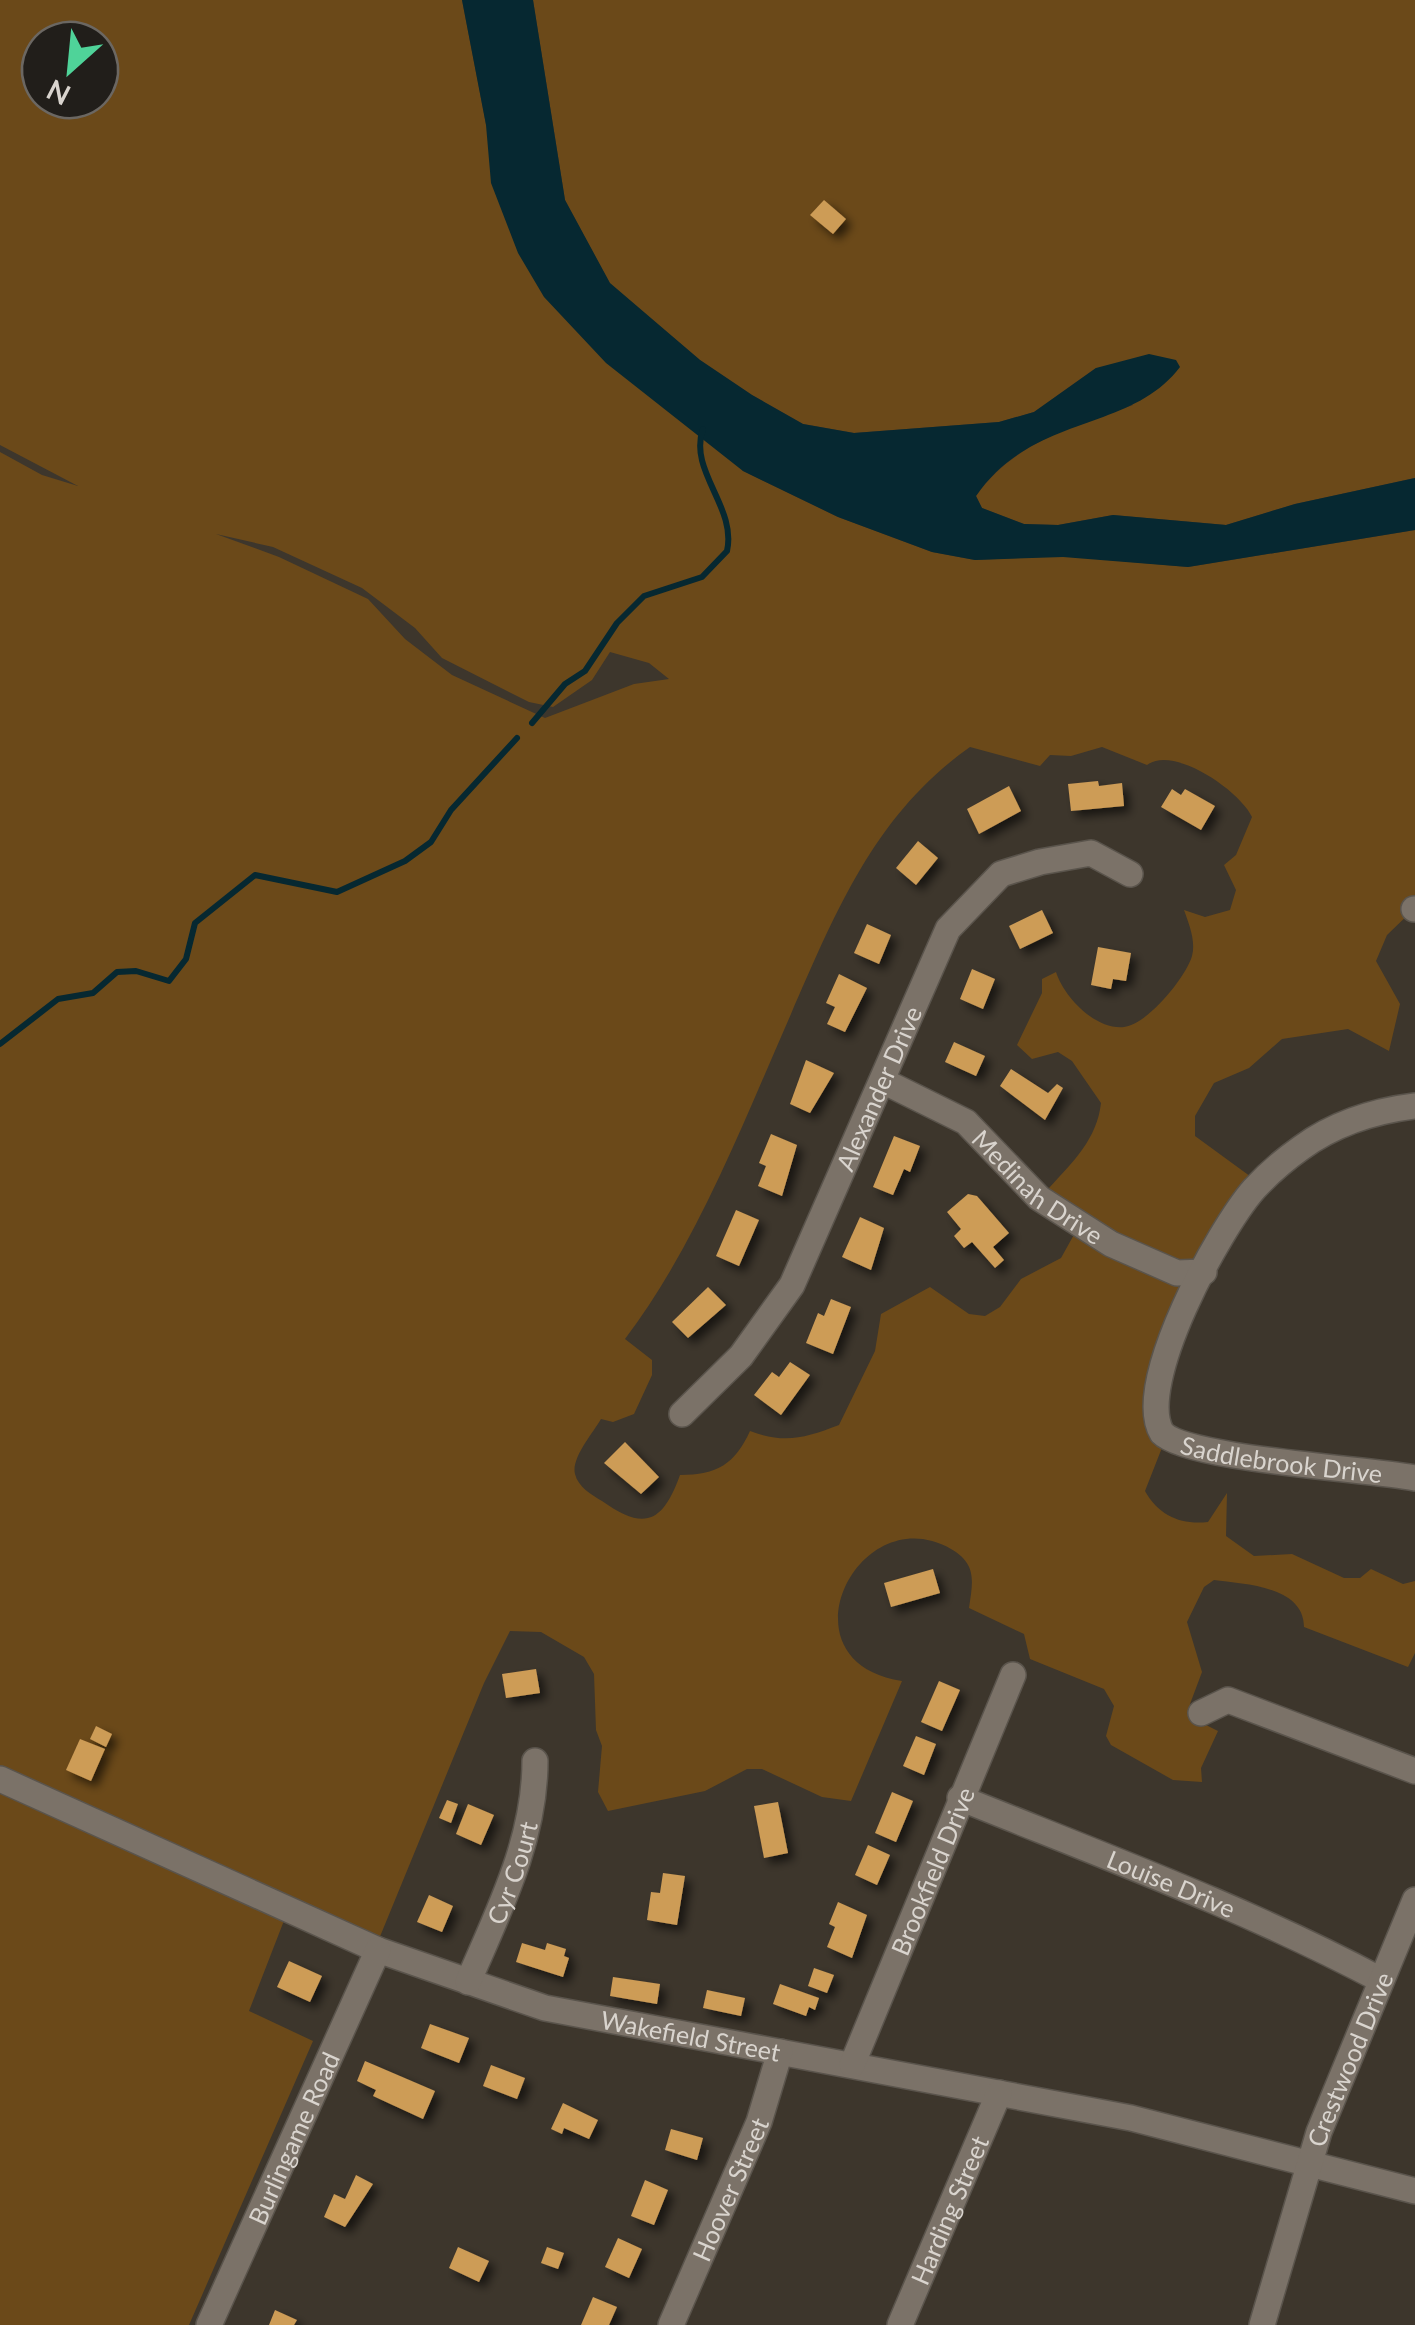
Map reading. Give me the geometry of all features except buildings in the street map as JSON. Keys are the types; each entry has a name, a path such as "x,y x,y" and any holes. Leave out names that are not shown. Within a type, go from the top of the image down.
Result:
{"street":[{"name":"Alexander Drive","path":"682,1414 741,1356 792,1285 948,928 1001,874 1091,853 1130,874"},
{"name":"Medinah Drive","path":"882,1080 966,1122 1039,1198 1110,1244 1177,1273 1204,1272"},
{"path":"1204,1272 1227,1226 1254,1190 1299,1150 1347,1122 1415,1106"},
{"name":"Saddlebrook Drive","path":"1204,1272 1163,1364 1154,1410 1156,1424 1167,1439 1224,1454 1415,1478"},
{"name":"Brookfield Drive","path":"852,2065 1013,1675"},
{"path":"1201,1713 1228,1700 1415,1772"},
{"name":"Cyr Court","path":"468,1982 513,1876 530,1822 535,1804 535,1761"},
{"name":"Wakefield Street","path":"0,1779 378,1950 545,2008 1131,2118 1415,2191"},
{"name":"Louise Drive","path":"960,1798 1277,1930 1379,1980"},
{"name":"Crestwood Drive","path":"1262,2325 1313,2164 1319,2132 1415,1900"},
{"name":"Burlingame Road","path":"208,2325 378,1950"},
{"name":"Hoover Street","path":"671,2325 759,2122 780,2052"},
{"name":"Harding Street","path":"900,2325 999,2094"}],"shaded area":[{"path":"0,0 462,0 486,124 743,471 838,517 932,552 975,560 1063,556 1188,567 1415,530 1415,908 1387,935 1376,961 1400,1004 1389,1051 1348,1029 1282,1039 1249,1068 1214,1083 1195,1116 1195,1136 1258,1182 1175,1331 1165,1440 1145,1491 1164,1513 1198,1523 1208,1522 1227,1493 1226,1536 1254,1556 1292,1554 1344,1578 1360,1578 1371,1569 1403,1584 1415,1581 1415,1653 1408,1667 1304,1627 1301,1613 1283,1595 1256,1586 1214,1580 1204,1587 1187,1622 1202,1672 1190,1704 1192,1718 1218,1731 1201,1768 1202,1782 1173,1780 1111,1745 1106,1736 1114,1706 1104,1689 1030,1659 1024,1634 969,1608 972,1581 965,1561 951,1549 917,1539 887,1545 862,1562 845,1588 838,1617 844,1645 864,1668 902,1681 851,1801 822,1797 762,1769 747,1769 705,1791 608,1811 598,1792 602,1746 596,1730 594,1674 584,1657 541,1632 510,1631 484,1683 379,1939 292,1900 249,2011 313,2041 189,2325 0,2325 0,452 42,475 78,486 0,445","holes":["216,534 273,547 362,588 415,628 442,658 529,702 553,707 592,680 610,652 649,663 669,679 634,684 545,718 452,675 405,639 368,599 279,557","970,747 1040,766 1050,755 1071,756 1102,747 1147,765 1159,760 1173,761 1221,784 1252,817 1236,855 1224,865 1236,890 1230,910 1205,917 1184,910 1193,944 1192,956 1165,998 1134,1024 1113,1027 1102,1023 1073,1001 1056,972 1042,979 1042,993 1017,1045 1032,1059 1058,1052 1072,1061 1101,1103 1089,1139 1049,1188 1081,1222 1061,1258 1021,1279 1000,1307 985,1316 969,1314 930,1287 881,1314 875,1351 839,1425 795,1438 750,1431 738,1452 723,1465 704,1473 680,1475 658,1513 650,1518 629,1516 586,1490 575,1474 579,1453 601,1419 613,1422 634,1414 652,1375 652,1360 625,1339 697,1223 842,902 862,867 908,802"]},
{"path":"533,0 1415,0 1415,478 1295,504 1226,525 1113,515 1058,525 1024,524 982,508 976,496 991,477 1027,449 1067,429 1133,405 1096,368 1034,412 999,422 854,433 803,424 700,360 610,284 565,200"}],"water":[{"path":"462,0 533,0 565,200 610,283 700,360 803,424 854,433 999,422 1034,412 1096,368 1149,354 1176,360 1180,367 1159,388 1135,403 1025,450 999,469 976,496 982,508 1024,524 1058,525 1113,515 1226,525 1295,504 1415,478 1415,530 1188,567 1063,557 975,560 932,552 838,517 743,471 606,363 544,297 518,253 491,183 486,125"}],"waterway":[{"path":"532,723 565,684 585,671 617,623 644,596 702,577 727,551 725,519 702,460 703,429"},
{"path":"0,1044 58,999 93,993 117,972 136,971 169,981 186,959 195,923 255,875 337,892 405,861 431,842 451,810 517,738"}]}
